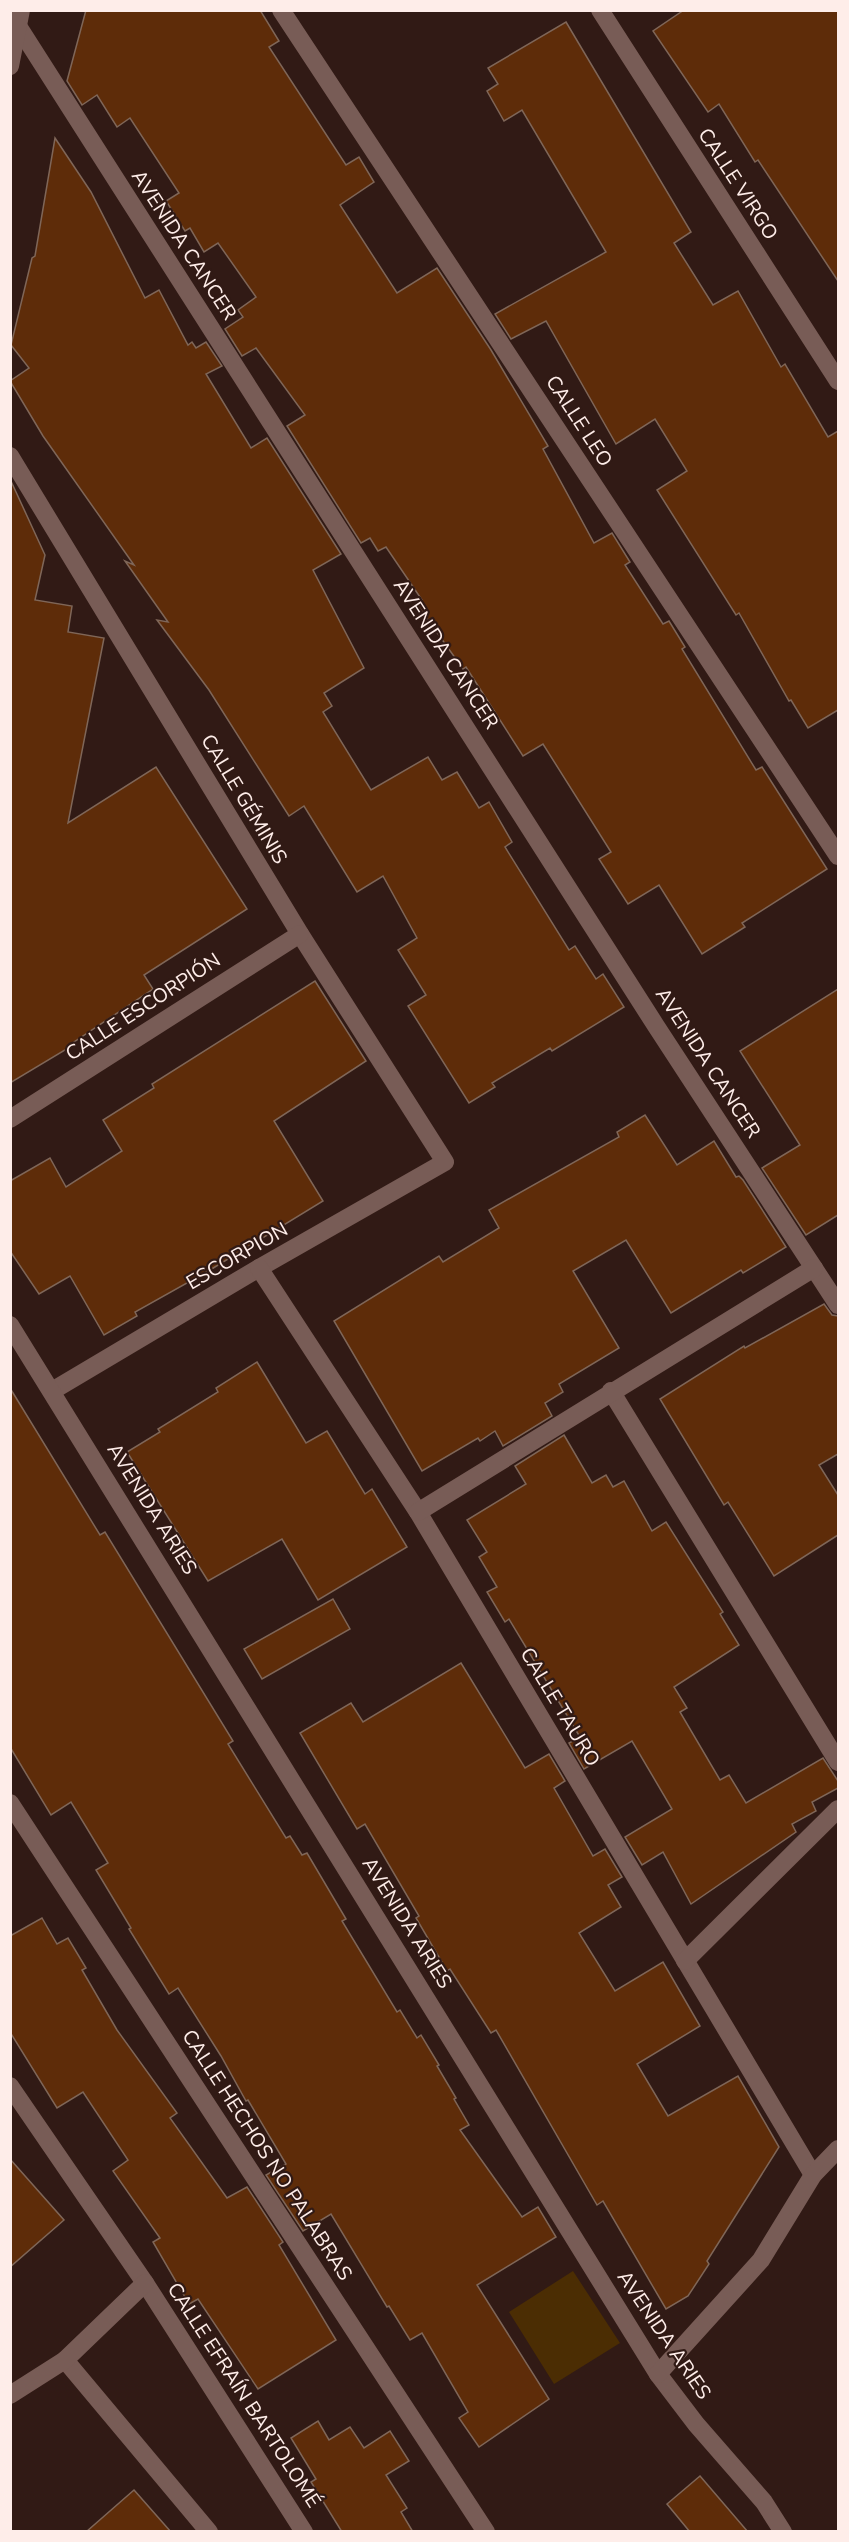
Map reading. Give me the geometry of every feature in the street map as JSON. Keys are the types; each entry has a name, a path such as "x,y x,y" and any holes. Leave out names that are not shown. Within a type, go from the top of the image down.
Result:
{"street":[{"name":"CALLE LEO","path":"281,10 838,856"},
{"name":"CALLE VIRGO","path":"600,10 838,381"},
{"path":"10,66 20,18"},
{"name":"AVENIDA CANCER","path":"20,18 656,1026 838,1305"},
{"name":"CALLE GÉMINIS","path":"10,456 300,934 445,1161"},
{"name":"CALLE ESCORPIÓN","path":"10,1119 300,934"},
{"name":"ESCORPION","path":"52,1391 445,1161"},
{"name":"CALLE TAURO","path":"259,1268 418,1512 813,2175"},
{"path":"418,1512 814,1268"},
{"name":"AVENIDA ARIES","path":"10,1325 658,2374 696,2424 764,2502 783,2532"},
{"path":"611,1391 838,1762"},
{"name":"CALLE HECHOS NO PALABRAS","path":"10,1803 486,2532"},
{"path":"685,1961 838,1809"},
{"name":"CALLE EFRAÍN BARTOLOMÉ","path":"10,2086 145,2283 304,2532"},
{"path":"658,2374 760,2260 813,2175 838,2149"},
{"path":"10,2395 65,2360 145,2283"},
{"path":"65,2360 209,2532"}],"shaded area":[{"path":"573,2271 620,2343 554,2384 509,2312"}],"building":[{"path":"86,10 260,10 279,41 269,47 346,165 359,157 374,182 340,205 397,293 437,268 491,350 548,446 543,449 594,543 612,533 630,562 625,565 663,624 669,621 685,647 682,649 756,770 762,767 827,869 742,923 745,927 702,954 659,885 628,904 599,859 611,852 543,744 523,756 466,667 463,669 416,603 422,600 386,547 378,551 370,538 361,543 287,426 305,415 256,348 242,356 225,329 243,317 238,310 256,297 218,243 204,252 190,228 185,231 166,201 179,193 130,118 117,127 97,95 82,105 67,81"},
{"path":"684,10 838,10 838,281 758,160 755,162 719,104 708,112 653,31"},
{"path":"566,22 691,232 674,243 713,305 738,291 781,367 785,364 828,437 838,431 838,710 808,728 791,700 789,701 739,613 736,615 657,490 687,471 655,419 616,444 546,321 511,339 495,314 606,252 522,110 504,121 487,91 498,84 488,68"},
{"path":"55,138 91,192 145,298 159,290 188,345 192,342 196,348 206,342 222,366 206,374 251,448 267,438 341,554 313,570 364,668 324,693 332,706 323,712 371,790 428,757 442,780 457,772 479,808 489,802 512,842 505,847 569,950 575,946 596,979 603,974 624,1007 552,1051 550,1048 492,1083 495,1087 469,1103 408,1006 426,995 398,950 417,938 383,876 357,892 304,806 289,816 209,690 157,620 168,622 125,561 134,565 43,436 10,381 29,368 11,345 32,258 35,256"},
{"path":"10,479 45,555 35,600 72,606 68,632 104,638 68,823 156,767 247,909 144,975 153,989 74,1042 75,1044 10,1083"},
{"path":"315,981 366,1061 274,1121 323,1201 210,1270 135,1312 137,1316 104,1335 70,1276 39,1294 10,1251 10,1181 50,1158 66,1187 122,1151 103,1120 154,1088 152,1084"},
{"path":"838,989 838,1215 806,1235 762,1168 800,1145 740,1051"},
{"path":"645,1115 677,1165 714,1141 736,1177 739,1176 743,1180 786,1247 743,1273 741,1270 671,1313 626,1240 573,1271 619,1348 559,1384 563,1392 545,1403 552,1416 503,1446 495,1431 480,1441 478,1438 422,1471 334,1321 439,1256 443,1262 499,1228 489,1210 619,1137 617,1132"},
{"path":"824,1304 832,1315 838,1316 838,1454 819,1465 838,1495 838,1535 774,1576 728,1502 724,1505 660,1399 744,1346 745,1348"},
{"path":"257,1362 306,1443 327,1431 365,1494 372,1489 407,1547 318,1600 282,1539 208,1581 127,1452 160,1432 158,1429 218,1392 216,1388"},
{"path":"10,1388 100,1535 105,1532 233,1741 228,1744 286,1838 290,1836 302,1855 307,1853 346,1919 342,1921 397,2012 400,2010 417,2038 421,2035 469,2125 460,2130 522,2217 538,2207 556,2237 477,2285 549,2399 479,2447 459,2418 468,2412 422,2333 410,2340 389,2306 387,2307 331,2214 303,2231 266,2175 286,2164 178,1988 169,1994 129,1929 131,1928 96,1870 108,1863 71,1802 51,1815 10,1747"},
{"path":"564,1435 592,1483 606,1475 613,1487 624,1481 652,1531 666,1522 723,1612 720,1614 739,1645 674,1687 687,1708 680,1712 720,1780 729,1775 746,1803 823,1758 838,1781 838,1788 812,1802 816,1811 792,1824 796,1832 691,1904 663,1852 642,1865 625,1837 672,1809 632,1741 584,1769 569,1743 580,1737 509,1619 505,1622 487,1592 497,1587 479,1557 487,1552 467,1520 526,1484 515,1466"},
{"path":"333,1599 350,1629 262,1679 244,1649"},
{"path":"461,1663 525,1768 549,1754 565,1781 554,1788 593,1856 605,1849 622,1877 608,1885 621,1907 579,1933 615,1991 663,1962 700,2026 637,2064 668,2116 738,2076 779,2147 707,2261 709,2264 688,2296 666,2309 603,2201 597,2205 496,2030 491,2033 450,1969 447,1971 416,1918 419,1916 365,1824 357,1829 300,1733 351,1703 363,1722"},
{"path":"42,1918 57,1944 68,1938 86,1968 82,1970 117,2030 177,2113 170,2118 227,2198 247,2187 283,2242 279,2245 336,2340 258,2389 198,2299 189,2304 153,2242 160,2238 113,2171 128,2160 83,2092 57,2108 10,2032 10,1936"},
{"path":"10,2159 64,2220 10,2267"},
{"path":"318,2421 329,2440 350,2427 364,2448 390,2431 409,2461 386,2475 407,2508 401,2512 413,2532 342,2532 311,2482 316,2479 291,2438"},
{"path":"700,2476 748,2532 690,2532 667,2504"},
{"path":"134,2490 171,2532 86,2532"}]}
